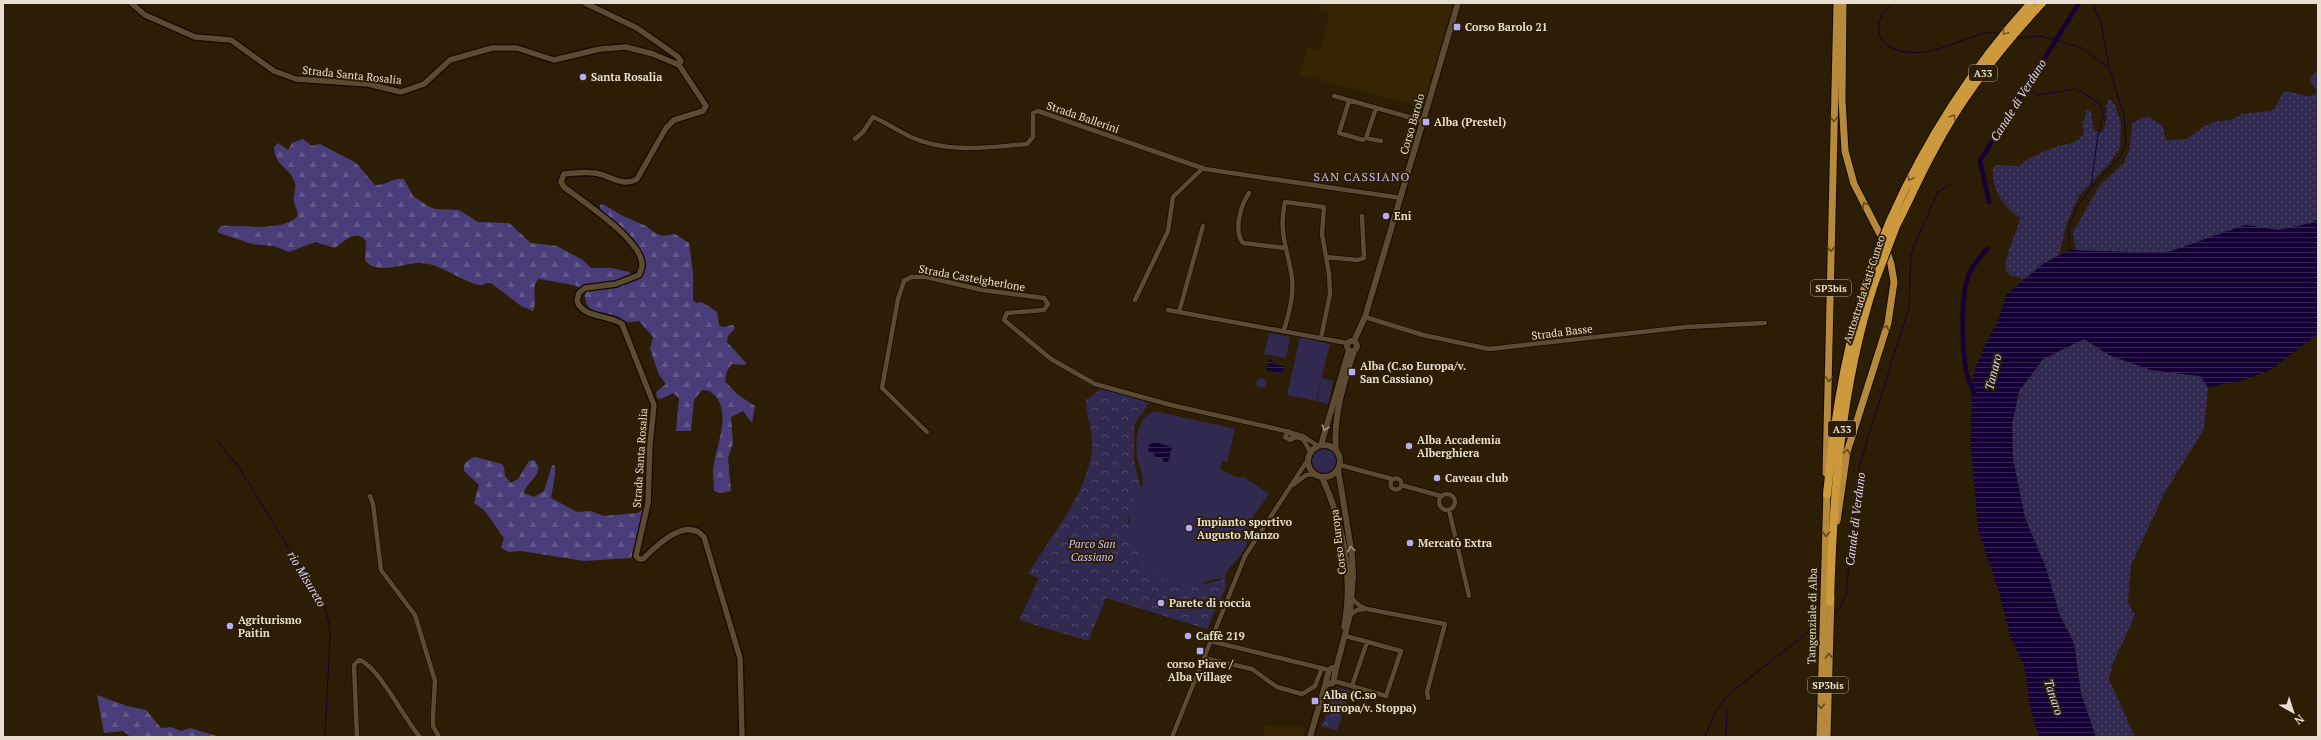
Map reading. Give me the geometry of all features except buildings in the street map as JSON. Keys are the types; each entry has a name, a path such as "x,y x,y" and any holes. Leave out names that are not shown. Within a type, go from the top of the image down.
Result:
{"highway":[{"name":"SP3bis","path":"1827,496 1827,407 1838,3"},
{"name":"Tangenziale di Alba","path":"1827,737 1830,602 1839,501 1846,458 1888,323 1893,287 1891,264 1884,242 1858,194 1848,165 1843,136 1843,3"},
{"name":"Autostrada Asti-Cuneo","path":"1827,496 1844,370 1851,336 1873,263 1890,220 1930,147 1977,68 2031,3"},
{"name":"Autostrada Asti-Cuneo","path":"1830,602 1836,482 1842,431 1856,347 1874,284 1896,226 1930,147 1984,72 2042,3"},
{"name":"Tangenziale di Alba","path":"1820,737 1827,496"}],"main road":[{"name":"Corso Barolo","path":"1354,341 1365,317 1458,3"},
{"path":"1354,341 1347,343 1352,351 1338,408 1335,432 1336,450 1340,457 1339,467 1331,475 1322,477 1316,474 1310,467 1310,456 1319,446 1352,351 1357,345 1354,341"},
{"path":"1319,446 1329,446 1336,450"},
{"name":"Corso Europa","path":"1330,669 1346,636 1352,598 1352,555 1339,467"},
{"name":"Corso Europa","path":"1322,477 1341,529 1348,578 1345,622 1330,669"},
{"path":"1310,737 1313,734 1330,683 1330,669"}],"street":[{"name":"Strada Santa Rosalia","path":"131,3 146,16 195,37 232,40 266,66 286,76 368,84 401,92 424,84 450,60 492,48 517,48 547,60 557,60 600,49 626,47 639,50 679,65 706,106 703,111 674,120 666,128 637,179 623,182 598,174 582,172 564,174 561,182 564,187 629,240 638,252 642,265 639,275 616,284 584,288 579,293 577,300 584,310 616,320 622,324 649,388 654,405 650,444 648,503 636,556 639,559 643,559 670,536 686,529 696,530 704,538 740,658 742,737"},
{"path":"585,3 637,28 677,56 681,61 679,65"},
{"path":"1334,96 1423,122"},
{"path":"1348,101 1339,133 1363,140"},
{"path":"1376,108 1366,138 1381,141"},
{"name":"Strada Ballerini","path":"855,139 863,132 873,117 889,124 911,137 930,144 962,149 1027,144 1033,137 1033,113 1038,111 1203,168 1220,172 1401,198"},
{"path":"1136,300 1168,231 1173,197 1203,168"},
{"path":"1249,193 1238,220 1240,240 1243,243 1285,248"},
{"path":"1284,330 1292,291 1281,218 1285,202 1324,207 1322,234 1330,294 1322,338"},
{"path":"1326,257 1364,258 1362,216"},
{"path":"1179,312 1203,226"},
{"name":"Strada Castelgherlone","path":"927,432 882,388 898,298 904,281 912,277 926,277 982,290 1044,298 1048,304 1044,310 1007,313 1004,320 1050,359 1096,384 1288,434"},
{"path":"1168,310 1284,330 1347,343"},
{"name":"Strada Basse","path":"1365,317 1423,335 1489,349 1686,327 1765,323"},
{"path":"1288,434 1303,436 1319,446"},
{"path":"1172,737 1245,556 1310,456 1303,440 1296,437 1287,440 1288,434"},
{"path":"1288,434 1292,439"},
{"path":"1339,467 1392,480 1399,479 1401,485"},
{"path":"1288,491 1306,475 1316,474"},
{"path":"1392,480 1390,484 1393,489 1398,489 1401,485"},
{"path":"1401,485 1441,496 1449,494 1453,497 1454,505 1449,510 1443,510 1439,506 1438,501 1441,496"},
{"path":"370,496 373,504 381,570 415,615 435,681 432,716 433,726 439,737"},
{"path":"1449,510 1469,596"},
{"path":"1352,598 1360,606 1367,609 1444,624 1427,692 1428,698"},
{"path":"1350,615 1357,610 1367,609"},
{"path":"1330,683 1352,686 1386,696 1402,651 1346,636"},
{"path":"1204,658 1252,669 1277,687 1302,694 1315,686 1330,669 1210,641"},
{"path":"1352,686 1367,642"},
{"path":"357,737 354,665 359,660 369,666 404,712 420,737"}],"shaded area":[{"path":"1321,3 1463,3 1431,109 1300,75 1308,47 1320,50 1330,14 1319,10"},
{"path":"1265,726 1306,727 1303,737 1264,737"}],"green space":[{"path":"2318,70 2318,219 2312,223 2279,230 2245,225 2166,253 2076,251 2073,232 2100,185 2124,163 2130,148 2132,123 2147,116 2163,126 2165,138 2168,140 2186,139 2213,122 2231,120 2242,114 2271,111 2276,107 2281,95 2286,91 2306,96 2315,95 2317,91 2310,82 2311,77"},
{"path":"2110,99 2115,105 2121,125 2120,147 2110,163 2079,196 2067,222 2059,255 2043,264 2025,279 2012,276 2006,271 2006,263 2020,218 2008,208 1999,196 1994,183 1993,168 1996,165 2019,166 2030,158 2054,147 2076,141 2084,134 2082,123 2086,116 2085,111 2088,110 2091,112 2094,129 2101,133 2106,123 2106,105"},
{"path":"303,139 312,146 320,144 356,163 375,185 383,184 396,179 404,179 413,196 428,206 435,209 459,210 478,222 509,223 531,243 557,246 583,260 591,268 611,268 629,272 637,280 643,275 641,254 637,246 624,230 600,210 600,205 603,204 621,215 646,226 655,233 663,236 675,234 689,243 693,273 693,300 696,303 702,302 717,312 719,325 722,327 733,325 735,328 728,336 727,342 746,363 746,365 732,364 727,371 725,381 738,395 755,406 752,423 743,411 731,417 733,443 728,458 731,491 720,493 714,491 714,464 722,430 723,418 717,398 709,391 702,390 694,400 691,431 676,431 679,398 673,393 661,399 657,398 656,392 666,384 659,375 650,349 653,337 639,321 627,322 610,314 598,312 589,308 585,298 585,290 574,285 539,279 536,282 534,290 535,303 533,311 521,306 491,283 479,285 471,283 435,266 419,263 382,268 369,265 365,260 366,242 359,236 351,237 335,248 315,242 289,252 274,246 252,244 219,233 217,231 221,226 260,227 280,225 297,217 297,211 294,204 295,183 290,173 277,159 274,147 278,143 288,150 292,143"},
{"path":"1269,333 1290,337 1286,358 1264,354"},
{"path":"1300,337 1330,344 1316,401 1287,395"},
{"path":"2084,339 2109,355 2151,370 2201,376 2208,387 2204,429 2164,494 2131,565 2128,602 2135,616 2113,663 2109,679 2135,737 2096,737 2094,733 2081,694 2074,643 2060,616 2046,568 2025,518 2013,459 2012,424 2019,391 2043,359"},
{"path":"1259,378 1263,378 1265,379 1265,387 1259,388 1256,385 1256,381"},
{"path":"1322,378 1333,381 1328,404 1317,401"},
{"name":"Parco San Cassiano","path":"1102,388 1149,403 1134,425 1134,461 1141,488 1134,500 1128,521 1134,546 1148,568 1205,584 1225,579 1226,587 1207,629 1106,598 1088,641 1019,620 1039,578 1028,574 1067,514 1076,498 1089,466 1092,449 1086,400"},
{"name":"Impianto sportivo Augusto Manzo","path":"1155,411 1235,429 1227,462 1222,461 1220,469 1236,477 1244,477 1269,494 1249,523 1247,544 1240,556 1226,572 1225,579 1211,580 1191,586 1175,585 1166,581 1147,566 1134,547 1129,524 1130,512 1133,501 1143,482 1136,447 1138,432 1144,419"},
{"path":"1324,449 1333,452 1336,461 1333,470 1324,473 1315,470 1312,461 1315,452"},
{"path":"475,457 502,464 504,467 505,476 511,483 518,479 529,461 534,460 538,469 537,473 524,493 534,497 544,491 552,465 555,466 551,498 577,512 591,511 604,516 637,513 645,508 631,558 584,561 521,551 509,552 501,548 504,538 484,510 474,503 479,485 464,471 466,462"},
{"path":"1336,687 1350,691 1337,731 1322,726"},
{"path":"97,695 127,706 146,710 161,728 171,727 181,731 190,728 220,737 131,737 123,731 104,733"}],"water":[{"name":"Tanaro","path":"2318,219 2318,334 2270,370 2240,381 2208,387 2200,376 2151,370 2109,355 2084,339 2043,359 2019,391 2012,424 2013,459 2025,518 2046,568 2060,616 2074,643 2081,694 2096,737 2039,737 2030,707 2025,668 2010,636 2000,595 1978,529 1971,447 1974,371 1988,339 1996,326 2007,294 2043,264 2070,250 2166,253 2245,225 2279,230 2312,223"},
{"path":"1269,359 1272,360 1273,364 1284,366 1282,374 1266,370"},
{"path":"1154,442 1172,447 1168,463 1163,461 1163,457 1156,458 1154,453 1148,451 1149,445"}],"waterway":[{"path":"1894,3 1880,18 1880,35 1882,40 1887,45 1905,52 1921,52 1936,49 1978,35 1990,33 2000,34"},
{"name":"Canale di Verduno","path":"1989,202 1980,161 2079,3"},
{"path":"2070,250 2068,230 2076,208 2091,188 2121,156 2126,140 2124,115 2109,68 2102,27 2093,3"},
{"path":"2015,38 2040,36 2060,41 2082,48 2107,67"},
{"path":"2026,88 2037,95 2076,89 2100,103 2103,115 2098,134 2091,186"},
{"name":"Canale di Verduno","path":"1834,613 1839,610 1846,595 1857,480 1861,460 1909,307 1911,253 1938,192 1950,185"},
{"name":"Canale di Verduno","path":"1974,393 1966,370 1963,335 1964,295 1969,274 1987,249"},
{"name":"rio Misureto","path":"218,442 239,467 325,608 329,622 330,638 325,737"},
{"name":"Canale di Verduno","path":"1705,737 1716,711 1729,694 1820,623"},
{"path":"1726,737 1727,711"}],"place":[{"name":"Corso Barolo 21","path":"1457,27"},
{"name":"Santa Rosalia","path":"583,77"},
{"name":"Alba (Prestel)","path":"1426,122"},
{"name":"Eni","path":"1386,216"},
{"name":"Alba (C.so Europa/v. San Cassiano)","path":"1352,372"},
{"name":"Alba Accademia Alberghiera","path":"1409,446"},
{"name":"Caveau club","path":"1437,478"},
{"name":"Impianto sportivo Augusto Manzo","path":"1189,528"},
{"name":"Mercatò Extra","path":"1410,543"},
{"name":"Parete di roccia","path":"1161,603"},
{"name":"Agriturismo Paitin","path":"230,626"},
{"name":"Caffè 219","path":"1188,636"},
{"name":"corso Piave / Alba Village","path":"1200,651"},
{"name":"Alba (C.so Europa/v. Stoppa)","path":"1315,701"}],"district":[{"name":"SAN CASSIANO","path":"1362,176"}]}
